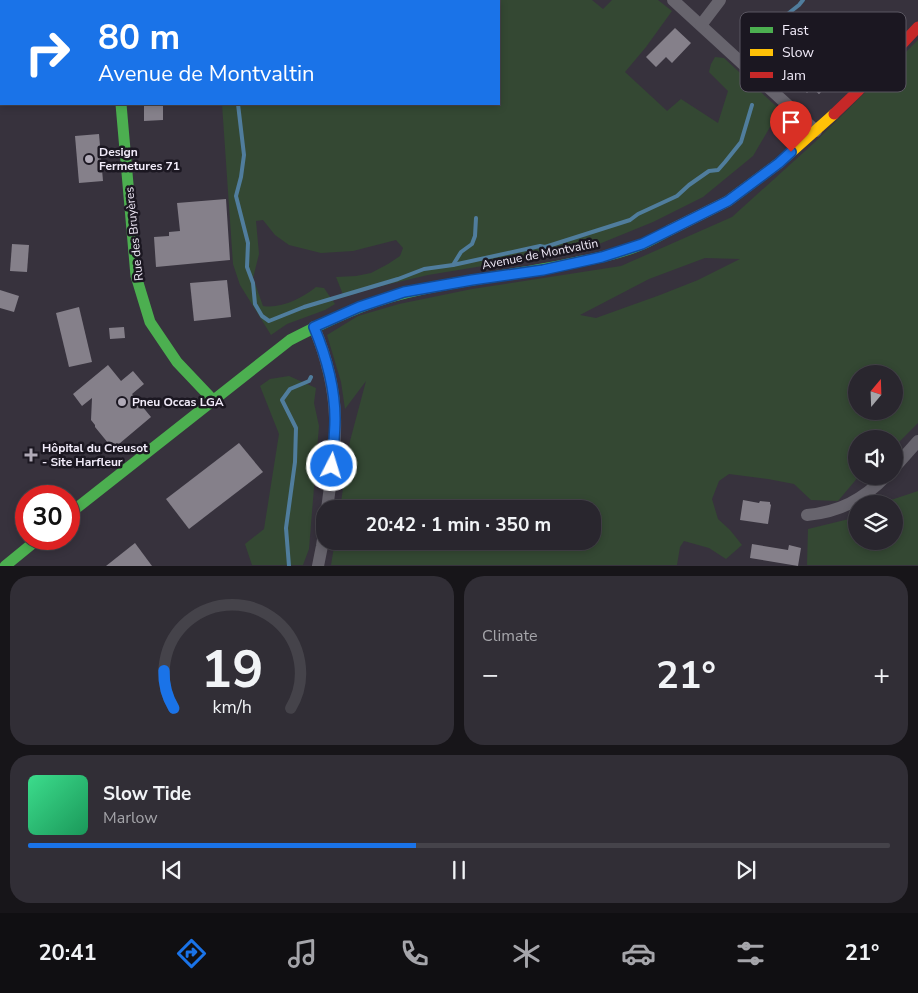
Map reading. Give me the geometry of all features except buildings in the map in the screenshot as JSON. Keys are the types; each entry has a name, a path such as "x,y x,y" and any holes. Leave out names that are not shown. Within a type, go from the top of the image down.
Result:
{"street":[{"path":"673,0 740,61"},
{"path":"701,25 720,0"},
{"name":"Avenue de Montvaltin","path":"906,40 918,27"},
{"path":"774,92 816,131"},
{"name":"Avenue de Montvaltin","path":"80,505 290,340 314,327 359,307 404,292 543,270 602,257 642,244 728,201 779,163 857,92"},
{"name":"Rue des Bruyères","path":"121,105 136,276 150,322 177,362 213,400"},
{"path":"314,327 323,348 329,371 335,417 328,500"},
{"path":"903,458 918,441"},
{"path":"807,515 823,514 838,509 853,502 876,485"},
{"path":"4,566 24,550"},
{"path":"318,566 321,550"}],"green space":[{"path":"500,0 592,0 603,9 612,0 658,0 672,11 625,72 667,111 681,99 718,123 728,91 709,72 715,57 724,58 740,73 740,92 761,92 777,107 770,127 753,156 703,197 653,222 599,244 537,257 428,275 344,297 336,277 371,273 388,264 400,256 403,248 396,240 353,251 321,253 289,245 275,235 263,220 256,221 259,254 253,278 263,306 277,306 291,302 316,287 324,288 335,304 325,310 287,324 271,335 240,285 233,264 222,105 500,105"},
{"path":"918,40 918,423 903,438 903,430 848,430 848,485 851,485 838,501 811,500 794,484 768,479 729,474 719,481 712,499 718,519 742,545 726,559 709,548 684,541 680,547 677,565 331,565 334,550 601,550 601,500 341,500 350,441 366,381 345,409 341,382 327,335 358,316 399,304 472,289 621,266 732,217 815,142 865,92 906,92 906,52","holes":["705,258 740,259 698,280 596,318 580,315 649,279"]},
{"path":"289,376 316,388 314,403 319,426 309,549 303,565 252,565 245,544 264,529 279,434 260,386 270,379"},
{"path":"918,491 918,565 807,565 808,529 848,519 848,550 903,550 903,496"}],"waterway":[{"path":"790,12 803,0"},
{"path":"238,105 244,155 236,196 248,243 247,267 253,283 255,304 262,316 269,321 304,307 398,279 424,269 453,265 540,246 545,247 630,220 638,214 677,196 709,171 718,170 741,142 752,105"},
{"path":"453,265 461,252 472,244 475,236 476,218"},
{"path":"289,566 286,528 295,462 296,428 282,400 290,389 309,381 311,377"}],"traffic: fast":[{"path":"121,105 136,276 150,322 177,362 213,400"},
{"path":"80,505 290,340 318,326 346,313 390,297 427,288 619,253 650,241 670,230"},
{"path":"5,566 25,550"}],"traffic: slow":[{"path":"670,230 728,201 779,163 834,114"}],"traffic: jam":[{"path":"906,40 918,27"},
{"path":"834,114 857,92"}],"place":[{"name":"Design Fermetures 71","path":"89,159"},
{"name":"Pneu Occas LGA","path":"122,402"},
{"name":"Hôpital du Creusot - Site Harfleur","path":"31,455"}],"route":[{"path":"332,466 335,417 333,395 323,348 314,327 359,307 404,292 543,270 602,257 642,244 728,201 791,152"}]}
